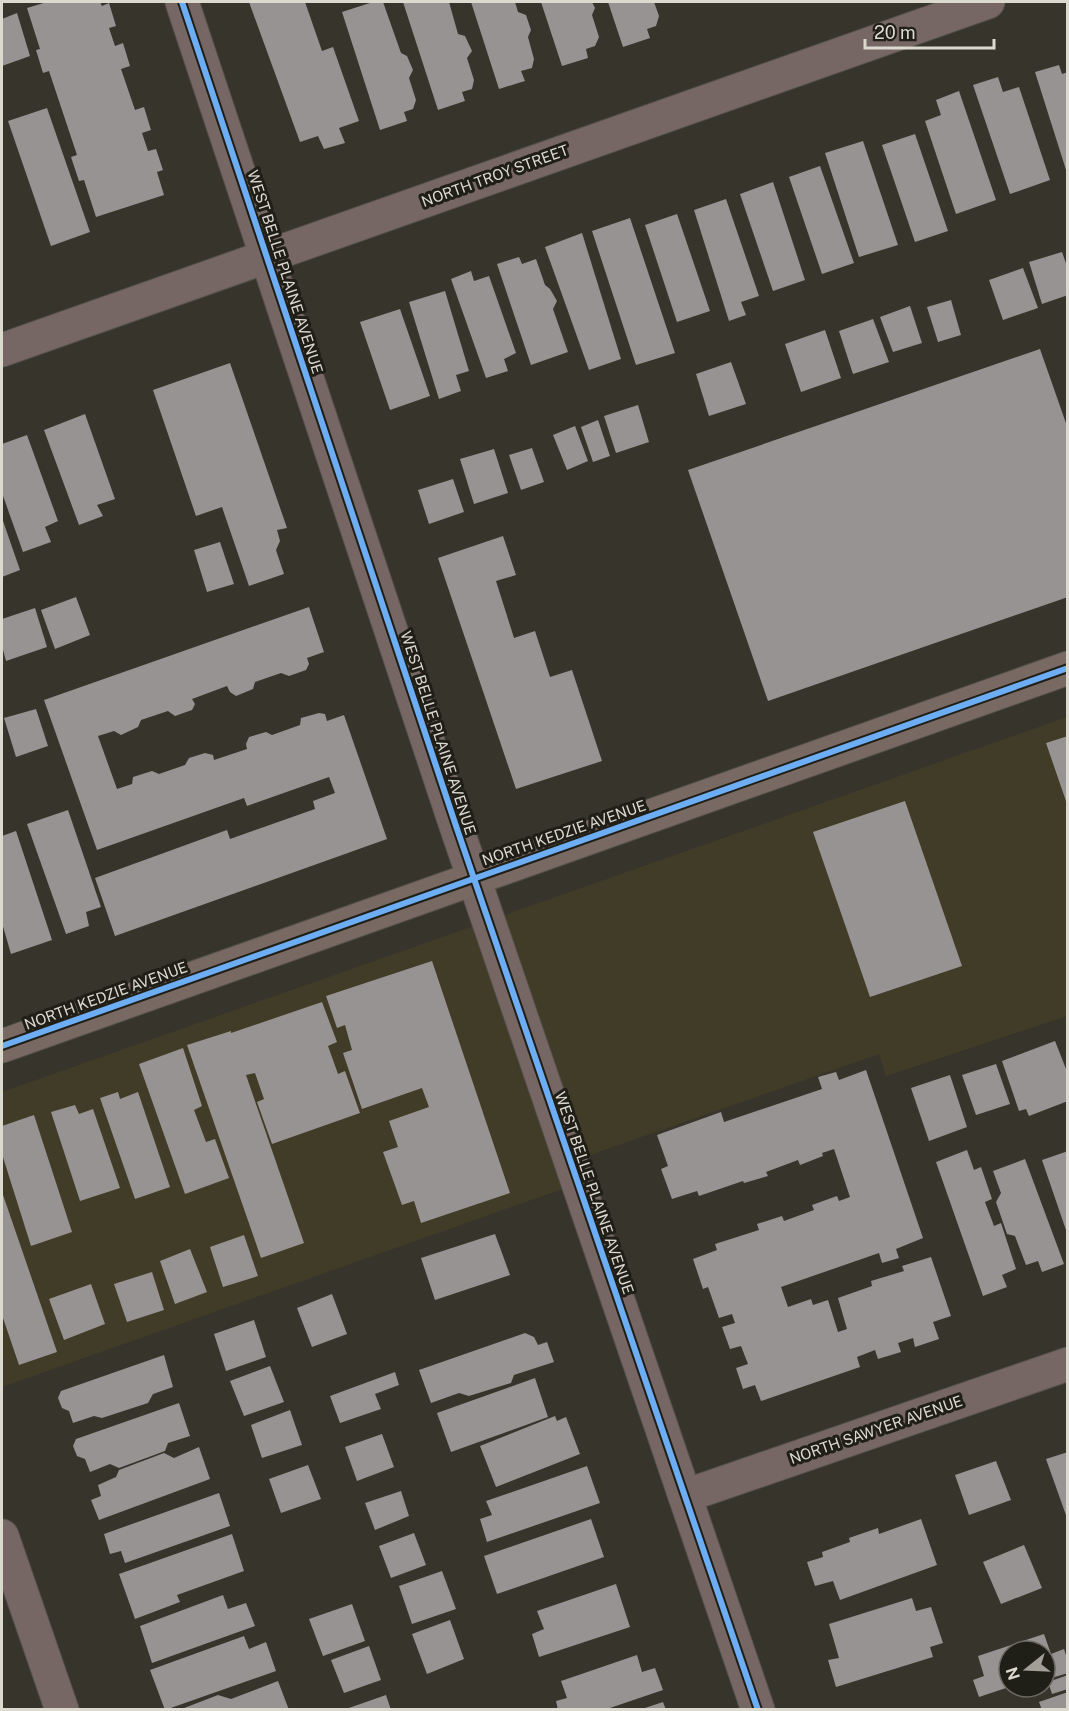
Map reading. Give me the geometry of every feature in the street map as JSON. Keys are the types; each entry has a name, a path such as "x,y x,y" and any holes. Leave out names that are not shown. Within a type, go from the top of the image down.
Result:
{"main road":[{"name":"NORTH KEDZIE AVENUE","path":"2,1046 1068,668"}],"street":[{"name":"WEST BELLE PLAINE AVENUE","path":"182,2 474,878 758,1710"},
{"name":"NORTH TROY STREET","path":"2,350 988,2"},
{"name":"NORTH SAWYER AVENUE","path":"685,1496 1068,1364"},
{"path":"2,1536 62,1710"}],"shaded area":[{"path":"1067,717 1067,1016 886,1076 879,1054 567,1163 574,1185 2,1387 2,1092"}],"building":[{"path":"47,2 100,2 102,6 109,3 116,26 109,28 115,46 123,43 130,66 121,69 135,110 144,107 151,130 142,133 148,151 156,149 163,170 157,172 164,195 96,217 84,180 79,181 71,157 77,155 49,71 43,73 36,50 40,49 27,8"},
{"path":"249,2 305,2 322,51 333,47 359,121 339,128 345,143 324,149 318,136 300,142"},
{"path":"373,2 383,2 401,53 407,56 413,70 409,78 416,100 413,109 404,112 407,121 380,130 342,12"},
{"path":"403,2 449,2 458,34 465,36 472,51 467,58 474,80 472,89 462,92 465,101 438,110"},
{"path":"471,2 515,2 518,12 526,15 531,30 528,37 534,59 532,68 521,71 525,81 499,89"},
{"path":"541,2 592,2 595,8 592,15 599,37 595,46 586,49 588,58 562,66"},
{"path":"608,2 654,2 659,16 656,26 647,29 650,38 623,47"},
{"path":"17,13 30,56 2,66 2,19"},
{"path":"1059,65 1062,74 1068,72 1067,173 1035,72"},
{"path":"998,77 1003,92 1019,87 1050,180 1010,194 973,85"},
{"path":"959,91 996,200 956,214 925,121 941,115 936,100"},
{"path":"47,108 90,232 51,246 8,121"},
{"path":"915,134 948,231 915,242 882,145"},
{"path":"863,141 898,245 859,257 825,153"},
{"path":"820,166 854,263 822,274 789,177"},
{"path":"773,182 805,280 773,291 740,194"},
{"path":"726,199 759,296 741,302 746,315 729,321 694,210"},
{"path":"677,214 710,311 677,322 645,225"},
{"path":"630,218 675,353 636,365 592,231"},
{"path":"582,233 621,359 589,370 545,247"},
{"path":"1062,252 1068,269 1068,295 1042,304 1029,262"},
{"path":"519,257 522,264 536,259 545,285 557,301 553,309 568,352 531,365 497,264"},
{"path":"1023,268 1038,308 1003,320 989,280"},
{"path":"471,271 474,281 489,276 516,353 504,359 508,371 486,378 451,279"},
{"path":"445,291 469,371 456,375 461,391 439,399 409,302"},
{"path":"951,300 961,335 938,342 927,307"},
{"path":"910,306 922,343 893,352 880,317"},
{"path":"400,309 430,396 390,410 360,322"},
{"path":"873,319 889,362 853,374 839,331"},
{"path":"825,330 841,378 801,392 785,344"},
{"path":"1040,349 1068,429 1068,597 768,701 688,470"},
{"path":"731,362 746,404 709,416 696,374"},
{"path":"230,363 287,528 277,530 280,541 276,550 284,574 249,586 222,507 196,516 153,390"},
{"path":"638,405 649,442 616,453 604,416"},
{"path":"85,414 115,499 97,505 103,516 79,525 44,430"},
{"path":"598,420 610,456 593,462 581,427"},
{"path":"575,426 588,461 567,470 553,435"},
{"path":"27,435 58,521 45,527 51,542 23,552 2,493 2,444"},
{"path":"532,448 544,482 521,490 509,455"},
{"path":"494,449 508,493 474,504 460,459"},
{"path":"453,479 464,512 429,524 418,490"},
{"path":"2,518 20,570 2,577"},
{"path":"503,536 516,575 496,581 514,638 535,631 550,677 572,670 602,761 516,789 438,558"},
{"path":"220,542 234,584 207,592 194,550"},
{"path":"76,597 90,635 55,649 41,610"},
{"path":"309,607 324,652 307,658 309,664 306,670 289,676 281,673 255,682 253,689 236,696 227,686 192,699 195,704 192,710 175,716 168,711 141,720 138,727 121,735 114,731 98,736 117,789 132,784 133,777 152,771 159,774 185,765 189,758 205,753 213,755 214,760 247,749 246,744 249,737 266,732 272,735 300,725 301,718 319,713 325,714 327,721 344,715 387,839 115,936 95,878 227,830 230,839 315,809 313,801 335,793 329,777 247,806 244,798 97,850 44,700"},
{"path":"35,608 47,647 6,661 2,646 2,619"},
{"path":"36,709 48,746 16,757 4,718"},
{"path":"1068,736 1068,804 1067,804 1046,743"},
{"path":"905,801 962,966 870,997 813,832"},
{"path":"68,810 101,907 86,912 89,926 66,934 27,824"},
{"path":"16,831 52,940 11,954 2,923 2,836"},
{"path":"432,961 510,1193 421,1223 414,1201 402,1205 383,1152 398,1147 389,1121 429,1107 422,1088 362,1109 343,1053 352,1050 345,1025 337,1028 326,996"},
{"path":"322,1002 337,1042 328,1046 338,1074 345,1071 360,1113 272,1144 257,1102 264,1099 255,1073 246,1075 304,1243 261,1258 187,1045 231,1031 231,1033"},
{"path":"1055,1041 1068,1074 1068,1101 1029,1116 1026,1109 1019,1111 1002,1061"},
{"path":"183,1048 202,1106 194,1110 206,1142 215,1139 229,1178 185,1194 139,1064"},
{"path":"996,1064 1010,1104 976,1115 962,1075"},
{"path":"866,1070 923,1238 896,1249 899,1258 882,1263 879,1253 781,1287 788,1307 811,1299 813,1305 828,1300 838,1332 847,1329 838,1298 872,1286 871,1281 904,1271 902,1266 931,1257 951,1316 933,1322 939,1339 915,1347 913,1338 898,1343 901,1352 878,1359 875,1350 857,1357 860,1367 761,1401 755,1385 743,1389 736,1368 748,1364 741,1346 730,1349 722,1327 735,1323 732,1314 719,1318 708,1287 703,1289 693,1259 717,1250 715,1244 759,1230 757,1224 782,1216 784,1221 814,1210 812,1205 837,1196 839,1201 850,1197 834,1149 800,1165 798,1160 766,1172 768,1176 744,1183 743,1181 699,1196 697,1191 672,1199 661,1169 668,1166 657,1135 721,1112 724,1122 822,1089 818,1077 836,1072 839,1080"},
{"path":"950,1075 967,1127 929,1141 911,1088"},
{"path":"118,1092 120,1099 138,1092 170,1187 135,1199 100,1098"},
{"path":"75,1105 79,1114 93,1109 120,1188 80,1201 51,1112"},
{"path":"34,1115 72,1232 31,1246 2,1154 2,1126"},
{"path":"967,1150 974,1170 981,1167 992,1199 985,1202 994,1226 1001,1223 1016,1269 1002,1275 1007,1287 983,1296 936,1162"},
{"path":"1068,1151 1068,1233 1067,1233 1042,1160"},
{"path":"1025,1159 1064,1264 1042,1272 1038,1261 1026,1265 1015,1236 1007,1234 996,1202 1001,1193 993,1171"},
{"path":"2,1192 57,1352 19,1365 2,1315"},
{"path":"495,1234 510,1275 435,1300 421,1258"},
{"path":"244,1235 258,1276 223,1287 210,1247"},
{"path":"190,1249 207,1292 175,1304 160,1261"},
{"path":"152,1272 164,1310 127,1322 114,1284"},
{"path":"91,1284 105,1324 64,1340 49,1299"},
{"path":"332,1294 347,1334 312,1347 297,1308"},
{"path":"254,1320 266,1357 226,1371 214,1334"},
{"path":"525,1333 534,1337 538,1345 547,1342 554,1362 514,1375 511,1383 469,1396 459,1393 431,1403 419,1370"},
{"path":"164,1355 173,1387 153,1394 148,1403 102,1418 94,1416 73,1423 69,1411 62,1408 58,1398 61,1391"},
{"path":"270,1366 284,1402 244,1416 230,1381"},
{"path":"395,1372 399,1385 375,1394 381,1409 340,1423 330,1396"},
{"path":"535,1378 548,1417 451,1452 437,1413"},
{"path":"179,1403 190,1436 168,1443 165,1451 119,1468 110,1464 90,1472 85,1459 77,1456 73,1446 76,1439"},
{"path":"290,1410 302,1445 262,1458 251,1425"},
{"path":"555,1416 557,1421 566,1417 580,1454 496,1487 480,1446"},
{"path":"382,1434 394,1467 357,1481 345,1447"},
{"path":"199,1447 210,1479 99,1520 91,1500 101,1496 98,1485 116,1477 119,1470 164,1453 174,1458"},
{"path":"1068,1452 1068,1518 1067,1518 1046,1459"},
{"path":"996,1461 1011,1500 969,1515 955,1475"},
{"path":"308,1465 321,1499 281,1513 269,1479"},
{"path":"587,1466 600,1503 487,1542 480,1519 492,1515 486,1501"},
{"path":"401,1491 409,1516 375,1530 365,1503"},
{"path":"219,1493 230,1526 125,1563 121,1551 110,1554 104,1534"},
{"path":"591,1519 604,1557 497,1594 484,1556"},
{"path":"921,1519 937,1565 840,1600 833,1581 815,1586 807,1562 823,1557 822,1552 850,1542 849,1538 878,1528 879,1534"},
{"path":"414,1533 426,1565 391,1578 379,1546"},
{"path":"232,1534 244,1571 177,1595 180,1602 135,1619 119,1574"},
{"path":"1024,1545 1042,1588 1001,1604 983,1562"},
{"path":"442,1571 456,1609 412,1624 399,1586"},
{"path":"616,1584 630,1627 539,1657 532,1634 544,1629 537,1611"},
{"path":"223,1595 228,1609 246,1603 255,1626 152,1663 140,1626"},
{"path":"912,1598 916,1611 931,1607 943,1643 930,1647 933,1657 836,1687 828,1660 839,1658 829,1624"},
{"path":"352,1604 365,1641 323,1656 309,1619"},
{"path":"450,1620 464,1659 427,1674 412,1634"},
{"path":"1044,1634 1046,1639 1029,1639"},
{"path":"244,1636 249,1649 266,1642 276,1671 165,1710 150,1670"},
{"path":"369,1646 381,1680 344,1693 331,1660"},
{"path":"1064,1649 1068,1661 1068,1673 1057,1676 1057,1652"},
{"path":"997,1650 997,1691 979,1697 973,1680 984,1676 978,1656"},
{"path":"637,1655 642,1672 655,1668 663,1690 604,1710 558,1710 556,1701 567,1698 561,1681"},
{"path":"1068,1675 1068,1689 1057,1692 1057,1679"},
{"path":"278,1681 289,1710 179,1710 218,1695 231,1699"},
{"path":"1068,1692 1068,1710 1042,1710 1039,1702 1057,1699 1057,1696"},
{"path":"386,1695 391,1710 346,1710 346,1709"},
{"path":"663,1702 666,1710 642,1710 642,1709"}],"cycle path":[{"path":"182,2 455,823 758,1710"},
{"path":"2,1046 1068,668"}]}
